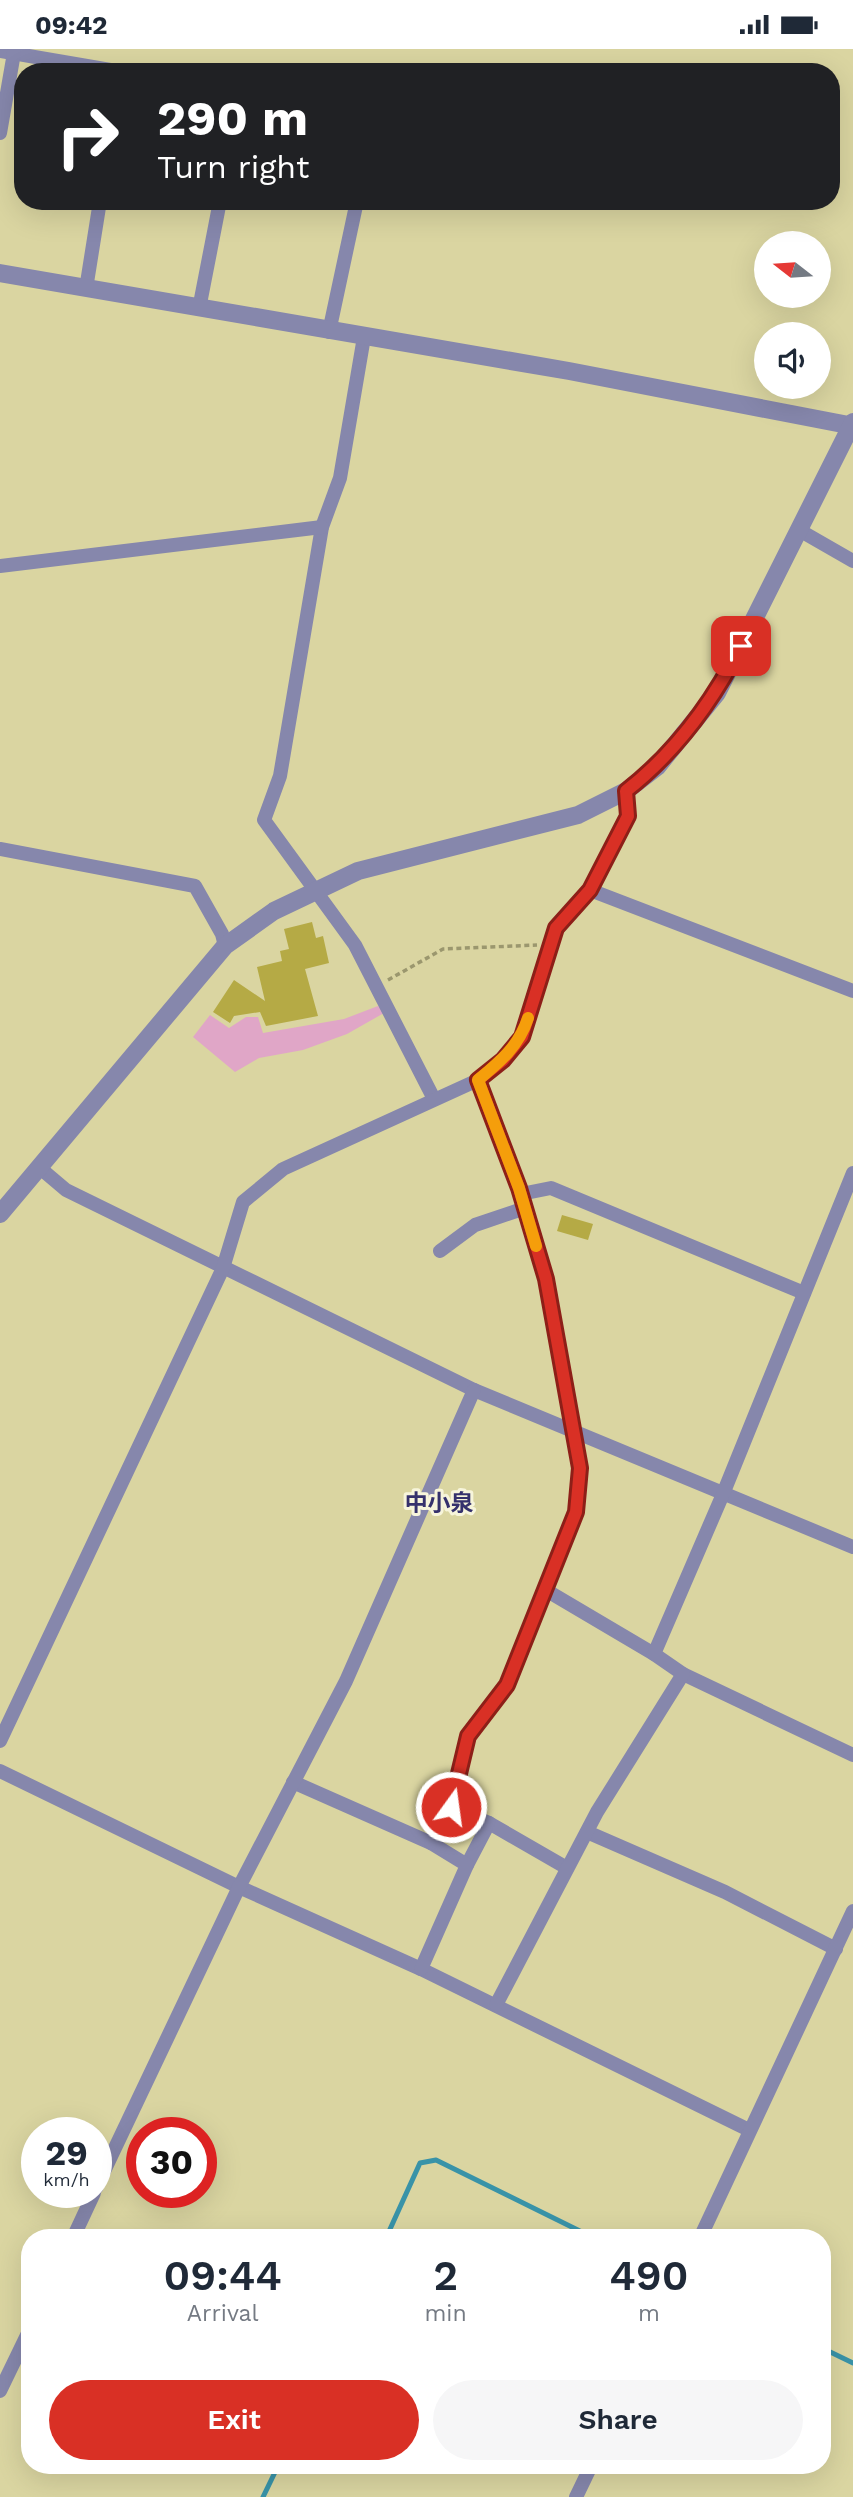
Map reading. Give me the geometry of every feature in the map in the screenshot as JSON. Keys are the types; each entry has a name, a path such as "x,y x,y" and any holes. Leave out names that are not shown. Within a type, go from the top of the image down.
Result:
{"street":[{"path":"0,133 7,52 70,63"},
{"path":"86,289 99,210"},
{"path":"199,309 217,210"},
{"path":"329,332 355,210"},
{"path":"0,274 569,371 852,424 717,693 657,767 626,791 578,815 358,871 274,911 225,946 0,1214"},
{"path":"364,337 340,478 322,527 280,776 264,820 313,891 355,945 434,1099"},
{"path":"0,566 322,527"},
{"path":"799,530 853,561"},
{"path":"0,1741 223,1268 243,1202 283,1169 478,1080 503,1060 522,1037 556,928 590,890 628,816 626,791"},
{"path":"0,849 195,885 222,934 225,946"},
{"path":"590,890 853,991"},
{"path":"431,1843 451,1807 468,1736 507,1685 576,1512 580,1468 546,1279 523,1201 478,1080"},
{"path":"40,1168 66,1190 474,1390 853,1548"},
{"path":"654,1654 723,1494 853,1173"},
{"path":"440,1251 475,1225 551,1188 804,1293"},
{"path":"112,2154 239,1887 346,1681 474,1390"},
{"path":"544,1589 683,1674 853,1755"},
{"path":"496,2005 587,1832 683,1674"},
{"path":"0,1770 239,1887 496,2005 749,2130"},
{"path":"293,1782 431,1843 467,1865"},
{"path":"451,1807 488,1823 567,1868"},
{"path":"421,1969 488,1823"},
{"path":"587,1832 725,1892 836,1949"},
{"path":"704,2229 853,1911"},
{"path":"77,2229 87,2208"},
{"path":"0,2392 21,2348"},
{"path":"576,2497 587,2474"}],"path":[{"path":"377,986 443,949 551,944"}],"shaded area":[{"path":"378,1006 384,1013 347,1034 303,1050 259,1058 235,1072 193,1037 210,1015 229,1028 246,1017 258,1017 263,1033 344,1019"}],"building":[{"path":"312,922 316,938 323,936 329,963 305,969 318,1016 266,1026 260,1012 234,1016 230,1023 213,1012 234,980 265,1001 257,967 282,961 280,951 289,949 284,929"},
{"path":"562,1215 593,1224 588,1240 557,1231"}],"waterway":[{"path":"390,2229 420,2163 436,2160 576,2229"},
{"path":"831,2352 853,2363"},
{"path":"263,2497 274,2474"}],"slow traffic":[{"path":"528,1018 522,1037 503,1060 478,1080 519,1188 536,1246"}],"district":[{"name":"中小泉","path":"439,1503"}],"route":[{"path":"451,1807 468,1736 507,1685 576,1512 580,1468 546,1279 519,1188 478,1080 503,1060 522,1037 556,928 590,890 628,816 626,791 657,767 692,725 717,693 741,646"}]}
